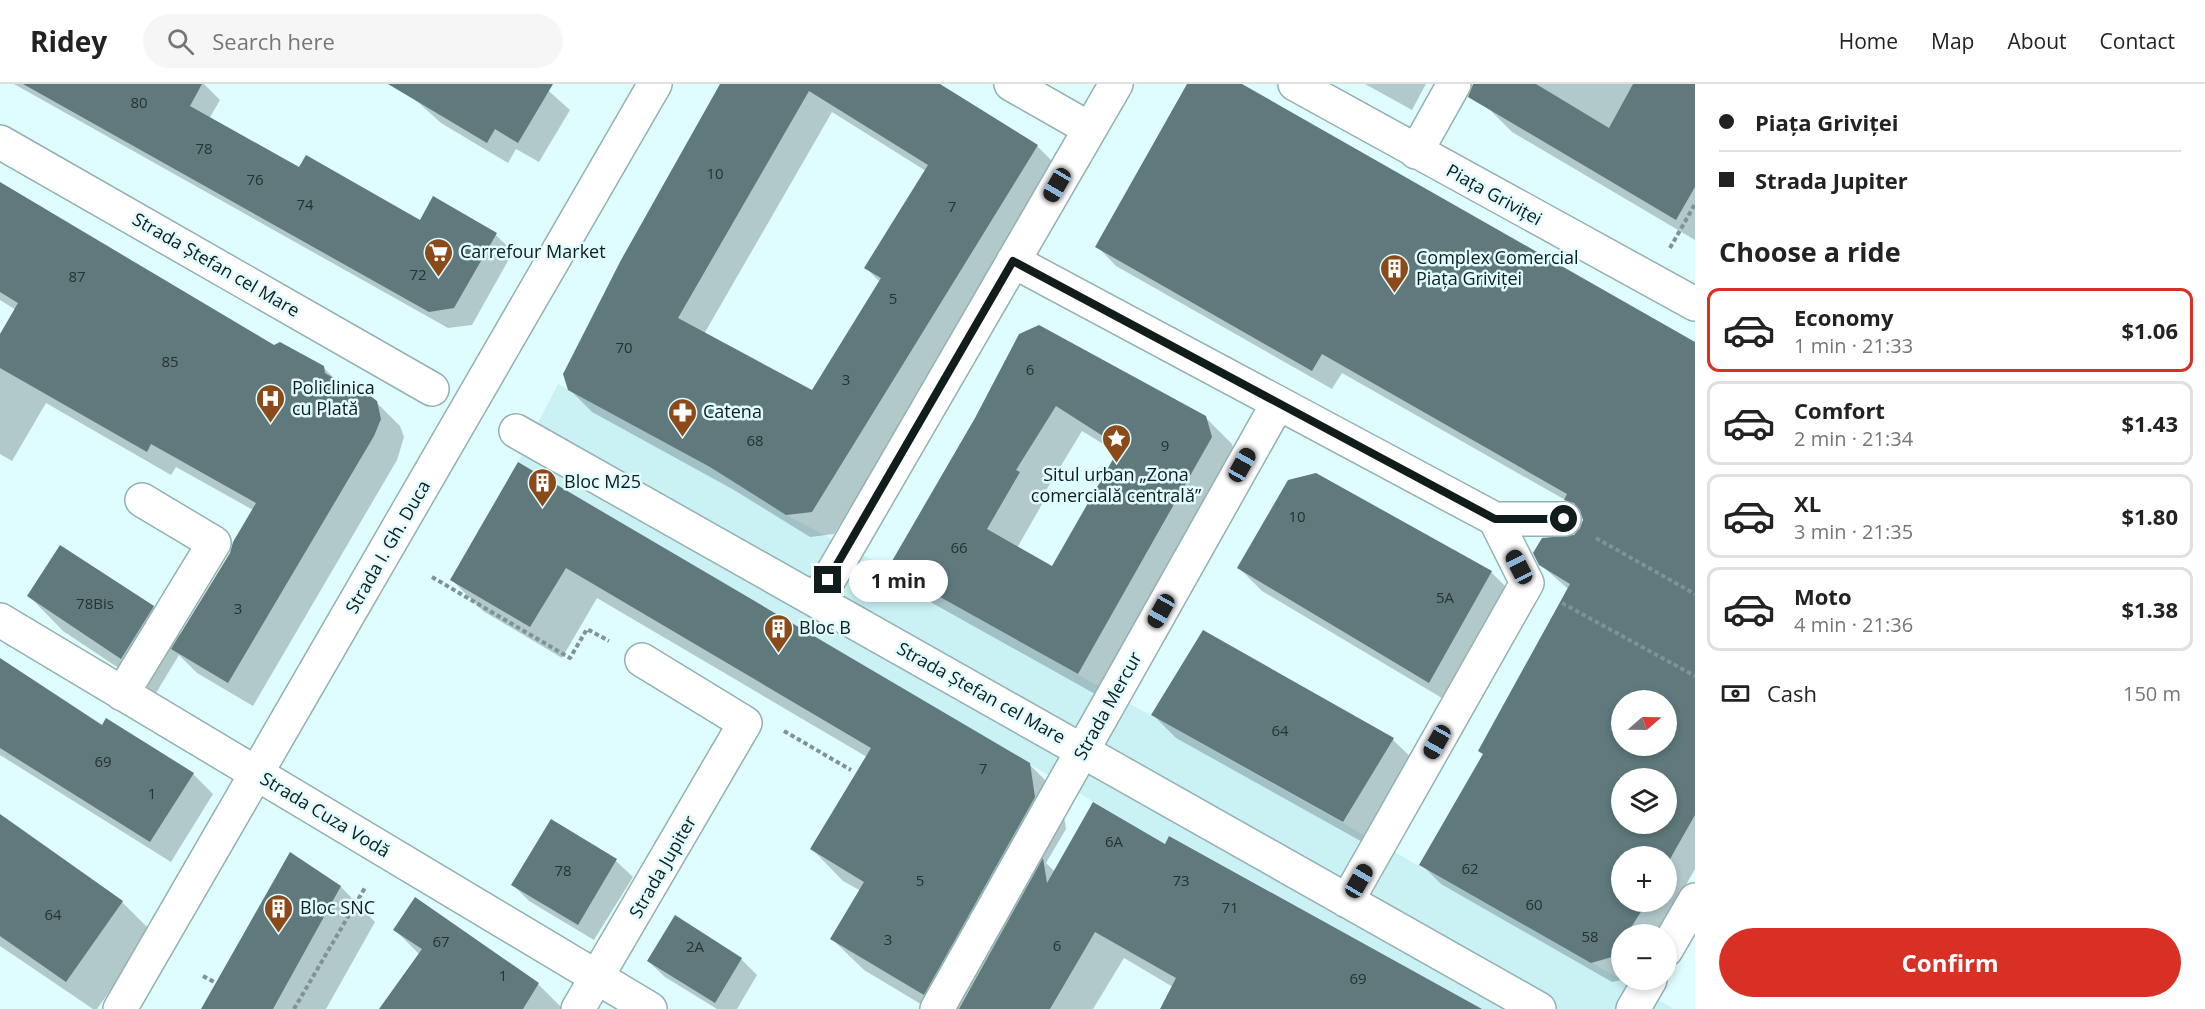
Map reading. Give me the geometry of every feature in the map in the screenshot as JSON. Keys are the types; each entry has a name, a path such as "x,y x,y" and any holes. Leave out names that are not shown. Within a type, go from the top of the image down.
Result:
{"street":[{"name":"Strada I. Gh. Duca","path":"120,1009 655,84"},
{"path":"1011,84 1090,129"},
{"path":"817,600 1116,84"},
{"name":"Piața Griviței","path":"1295,84 1695,304"},
{"path":"1416,152 1454,84"},
{"name":"Strada Ștefan cel Mare","path":"0,142 432,389"},
{"path":"1013,261 1495,519 1564,519"},
{"name":"Strada Mercur","path":"938,1009 1278,403"},
{"name":"Strada Ștefan cel Mare","path":"516,430 1539,1009"},
{"path":"122,694 214,543 142,500"},
{"path":"1347,901 1527,583 1495,519"},
{"name":"Strada Cuza Vodă","path":"0,621 650,1009"},
{"path":"642,660 746,723"},
{"name":"Strada Jupiter","path":"578,1009 746,723"},
{"path":"1677,931 1695,900"},
{"path":"1633,1009 1644,990"}],"path":[{"path":"1651,280 1695,204"},
{"path":"1564,519 1695,594"},
{"path":"432,578 570,658 587,629"},
{"path":"1527,583 1695,676"},
{"path":"746,723 776,727 851,770"},
{"path":"294,1009 367,884"},
{"path":"203,976 216,983"}],"shaded area":[{"path":"558,384 710,467 786,515 888,568 1611,974 1611,990 1640,990 1674,1009 1482,1009 1170,836 1165,844 518,462"}],"building":[{"path":"23,84 202,84 190,106 299,167 306,155 420,220 433,196 497,233 454,308 429,312"},
{"path":"388,84 553,84 518,143 495,129 487,143"},
{"path":"720,84 940,84 1038,145 812,512 786,515 710,467 568,390 563,374 621,260","holes":["809,91 928,165 864,268 881,278 812,390 678,318"]},
{"name":"Complex Comercial Piața Griviței","path":"1187,84 1242,84 1695,342 1695,815 1677,847 1611,846 1611,912 1641,912 1633,924 1611,924 1611,957 1591,963 1419,865 1483,754 1478,751 1570,584 1539,565 1533,553 1542,538 1574,535 1583,520 1580,510 1574,503 1564,500 1567,494 1322,354 1312,371 1095,247"},
{"path":"1473,84 1536,84 1609,128 1633,84 1695,84 1695,187 1676,220 1468,97"},
{"path":"0,182 274,345 280,342 324,366 325,373 352,389 364,391 377,401 381,419 374,436 228,683 171,649 230,553 233,542 256,503 151,444 147,452 0,368 0,334 18,303 0,292"},
{"path":"1039,325 1206,416 1212,437 1078,674 888,568 975,418 1019,334","holes":["1056,406 1120,447 1052,566 987,529 1020,472 1016,470"]},
{"path":"518,462 1030,763 1035,797 924,995 830,939 864,882 810,849 871,748 566,568 530,627 450,580"},
{"path":"1316,473 1492,571 1429,683 1237,568 1288,480"},
{"path":"60,545 154,606 121,659 27,596"},
{"path":"1203,630 1394,738 1343,822 1151,715"},
{"path":"0,658 102,725 106,718 194,773 150,842 0,748"},
{"path":"1093,802 1165,844 1169,836 1482,1009 1160,1009 1176,978 1095,932 1050,1009 959,1009 1043,858 1047,883"},
{"path":"0,814 123,901 66,982 0,936"},
{"path":"551,819 617,859 578,925 511,885"},
{"name":"Bloc SNC","path":"290,852 341,886 273,1009 201,1009"},
{"path":"415,897 539,983 523,1009 379,1009 422,949 393,930"},
{"path":"675,915 742,958 715,1003 647,961"}],"place":[{"name":"Carrefour Market","path":"439,278"},
{"name":"Complex Comercial Piața Griviței","path":"1395,294"},
{"name":"Policlinica cu Plată","path":"271,424"},
{"name":"Catena","path":"682,438"},
{"name":"Situl urban „Zona comercială centrală”","path":"1116,464"},
{"name":"Bloc M25","path":"543,508"},
{"name":"Bloc B","path":"778,654"},
{"name":"Bloc SNC","path":"279,934"}],"route":[{"path":"828,580 1013,261 1495,519 1564,519"}]}
